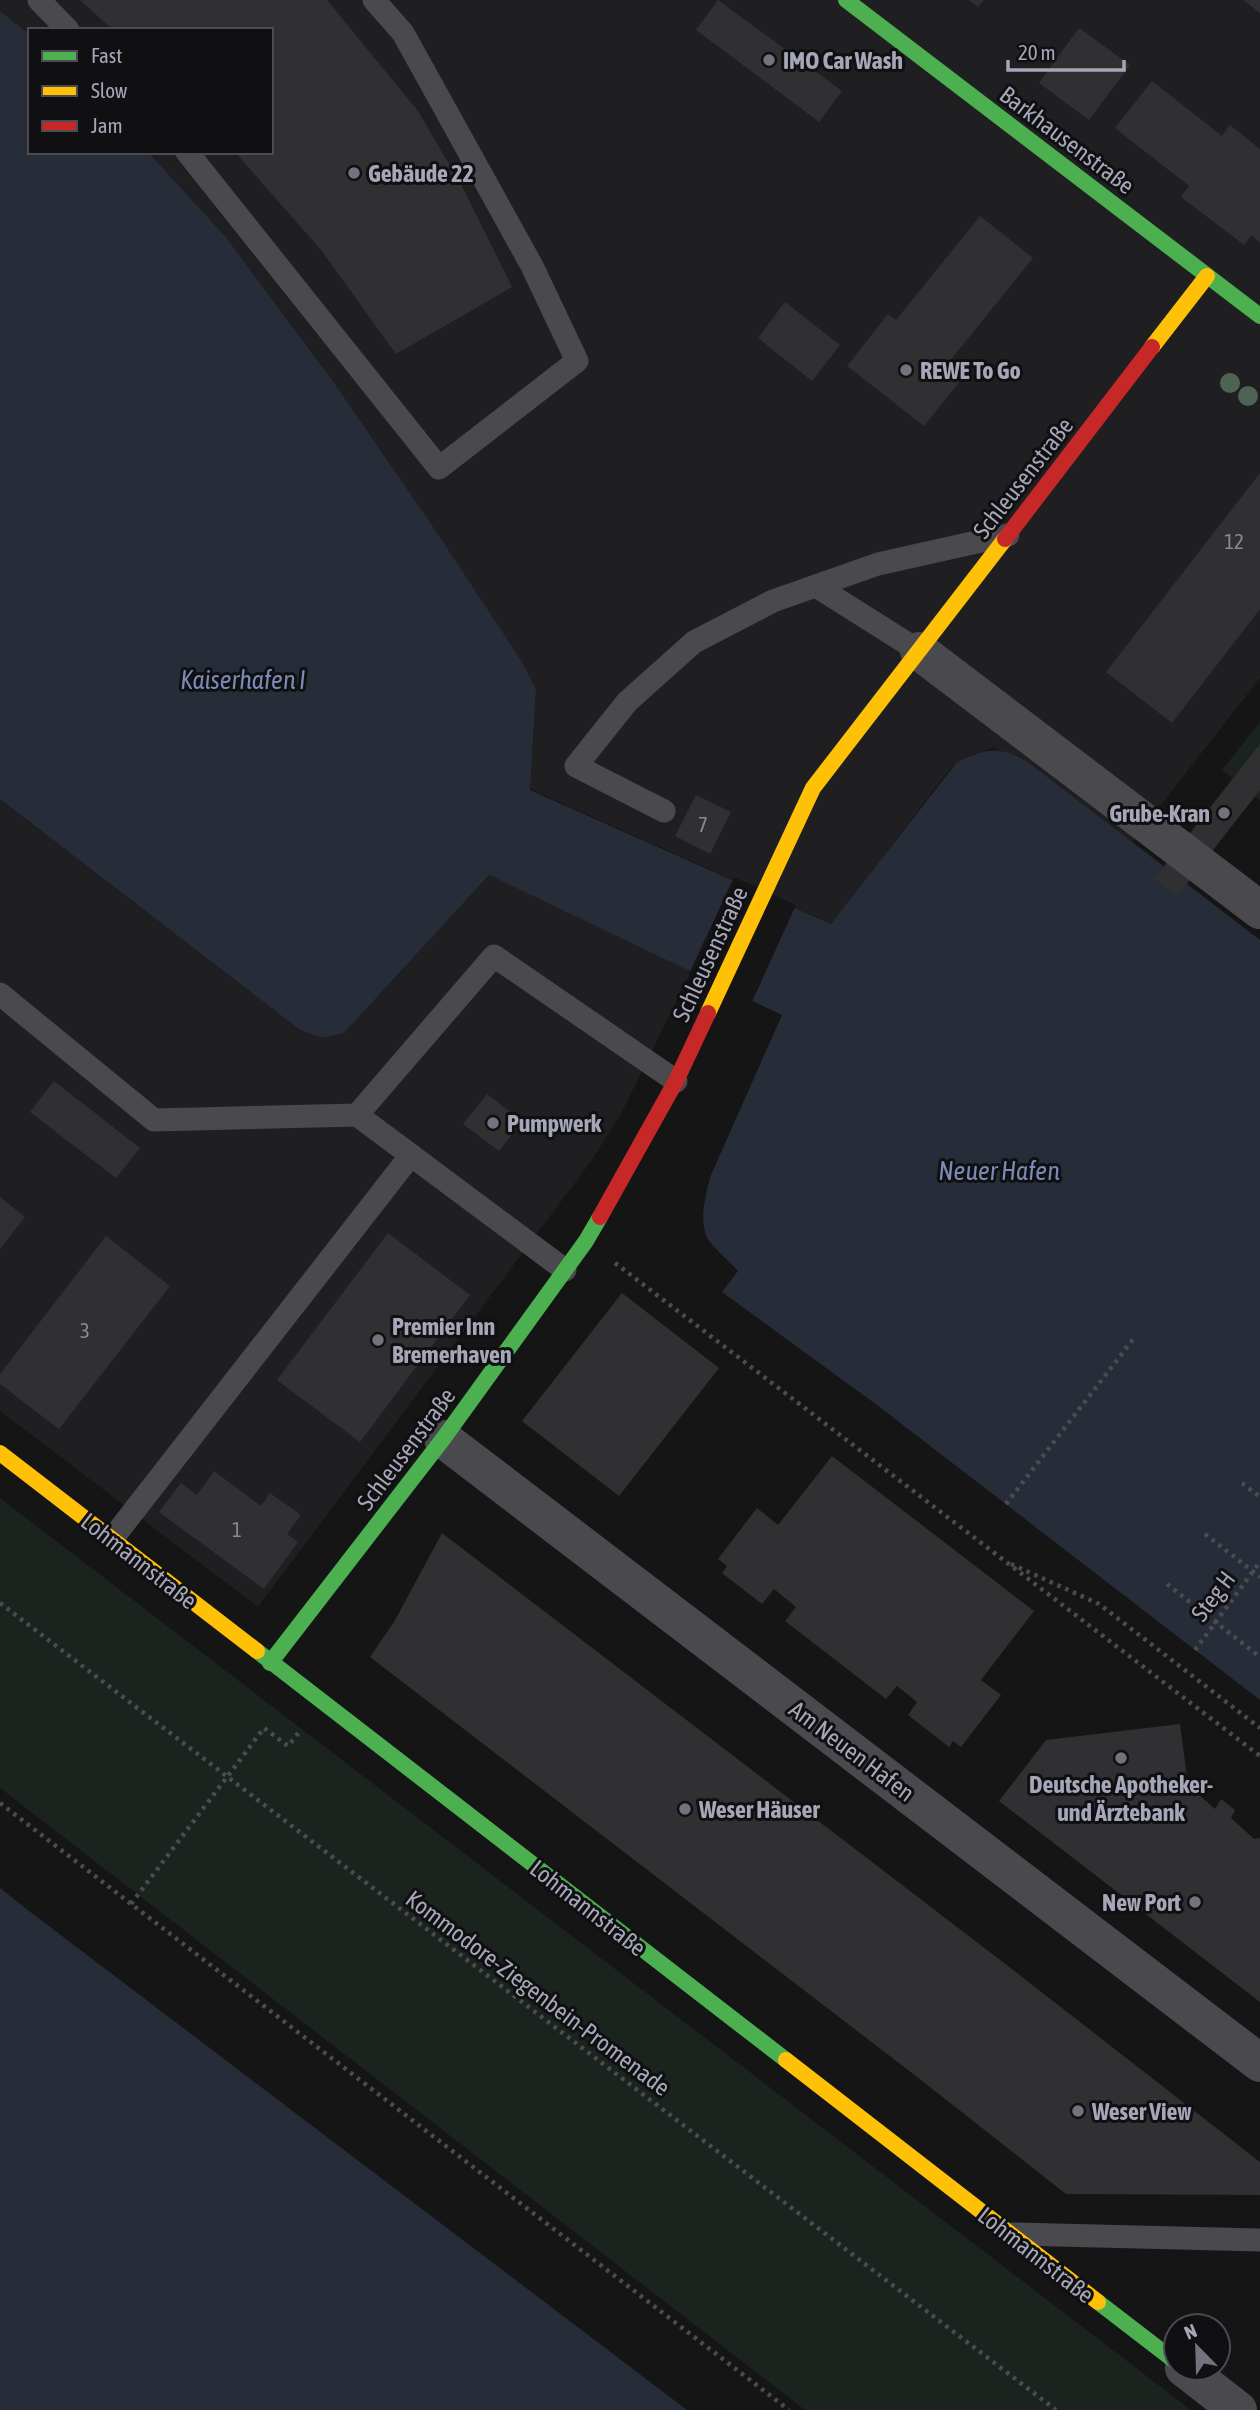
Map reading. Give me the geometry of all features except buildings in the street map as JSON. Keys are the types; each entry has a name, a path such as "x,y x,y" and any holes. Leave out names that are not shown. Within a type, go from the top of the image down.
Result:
{"street":[{"name":"Barkhausenstraße","path":"846,0 1260,316"},
{"name":"Schleusenstraße","path":"270,1663 443,1439 586,1241 677,1081 813,788 1207,276"},
{"path":"919,651 1260,910"},
{"name":"Am Neuen Hafen","path":"443,1439 1260,2063"},
{"name":"Lohmannstraße","path":"0,1452 1162,2351"},
{"path":"1202,2382 1238,2410"}],"lane":[{"path":"40,0 66,28"},
{"path":"189,154 439,468 577,361 532,266 403,33 374,0"},
{"path":"664,811 576,766 626,702 694,642 773,601 878,564 1008,535"},
{"path":"816,586 919,651"},
{"path":"357,1115 494,956 677,1081"},
{"path":"0,994 154,1120 357,1115 565,1270"},
{"path":"112,1539 411,1155"},
{"path":"1009,2234 1260,2240"}],"path":[{"path":"586,1241 1260,1756"},
{"path":"1006,1504 1133,1338"},
{"path":"1241,1483 1260,1497"},
{"path":"1205,1534 1260,1577"},
{"path":"1002,1560 1098,1604 1260,1728"},
{"name":"Steg H","path":"1195,1650 1260,1562"},
{"path":"1167,1584 1260,1657"},
{"name":"Kommodore-Ziegenbein-Promenade","path":"0,1603 1056,2410"},
{"path":"131,1904 264,1728 288,1746 322,1703"},
{"path":"0,1804 789,2410"}],"shaded area":[{"path":"0,0 1260,0 1260,678 1132,842 1033,766 994,748 957,762 832,924 530,789 536,690 332,380 225,236 150,154 273,154 273,28 28,28 28,33 0,11"},
{"path":"1260,722 1260,800 1222,770"},
{"path":"0,799 300,1030 322,1038 344,1033 489,875 691,971 622,1112 592,1160 258,1607 0,1411"},
{"path":"0,1498 1191,2410 805,2410 0,1788"}],"water":[{"path":"0,11 28,33 28,154 150,154 225,236 332,380 433,527 520,659 536,689 530,790 831,924 957,762 978,753 996,750 1023,759 1033,766 1260,940 1260,1700 877,1405 722,1292 738,1271 706,1235 703,1218 707,1190 711,1175 782,1015 489,875 344,1033 322,1038 300,1030 0,799"},
{"path":"0,1888 29,1911 687,2410 0,2410"}],"pier":[{"path":"734,877 796,905 751,1004 689,974"}],"traffic: fast":[{"path":"846,0 1260,316"},
{"path":"270,1663 443,1439 586,1241 600,1217"},
{"path":"257,1651 786,2060"},
{"path":"1098,2302 1162,2351"}],"traffic: slow":[{"path":"1152,347 1207,276"},
{"path":"708,1013 813,788 1005,539"},
{"path":"0,1453 257,1651"},
{"path":"786,2060 1098,2302"}],"traffic: jam":[{"path":"1005,539 1152,347"},
{"path":"600,1217 676,1081 708,1013"}],"place":[{"name":"IMO Car Wash","path":"769,60"},
{"name":"Gebäude 22","path":"354,173"},
{"name":"REWE To Go","path":"906,370"},
{"name":"Grube-Kran","path":"1224,813"},
{"name":"Pumpwerk","path":"493,1123"},
{"name":"Premier Inn Bremerhaven","path":"378,1340"},
{"name":"Deutsche Apotheker- und Ärztebank","path":"1121,1758"},
{"name":"Weser Häuser","path":"685,1809"},
{"name":"New Port","path":"1195,1902"},
{"name":"Weser View","path":"1078,2111"}],"water label":[{"name":"Kaiserhafen I","path":"243,680"},
{"name":"Neuer Hafen","path":"999,1171"}]}
